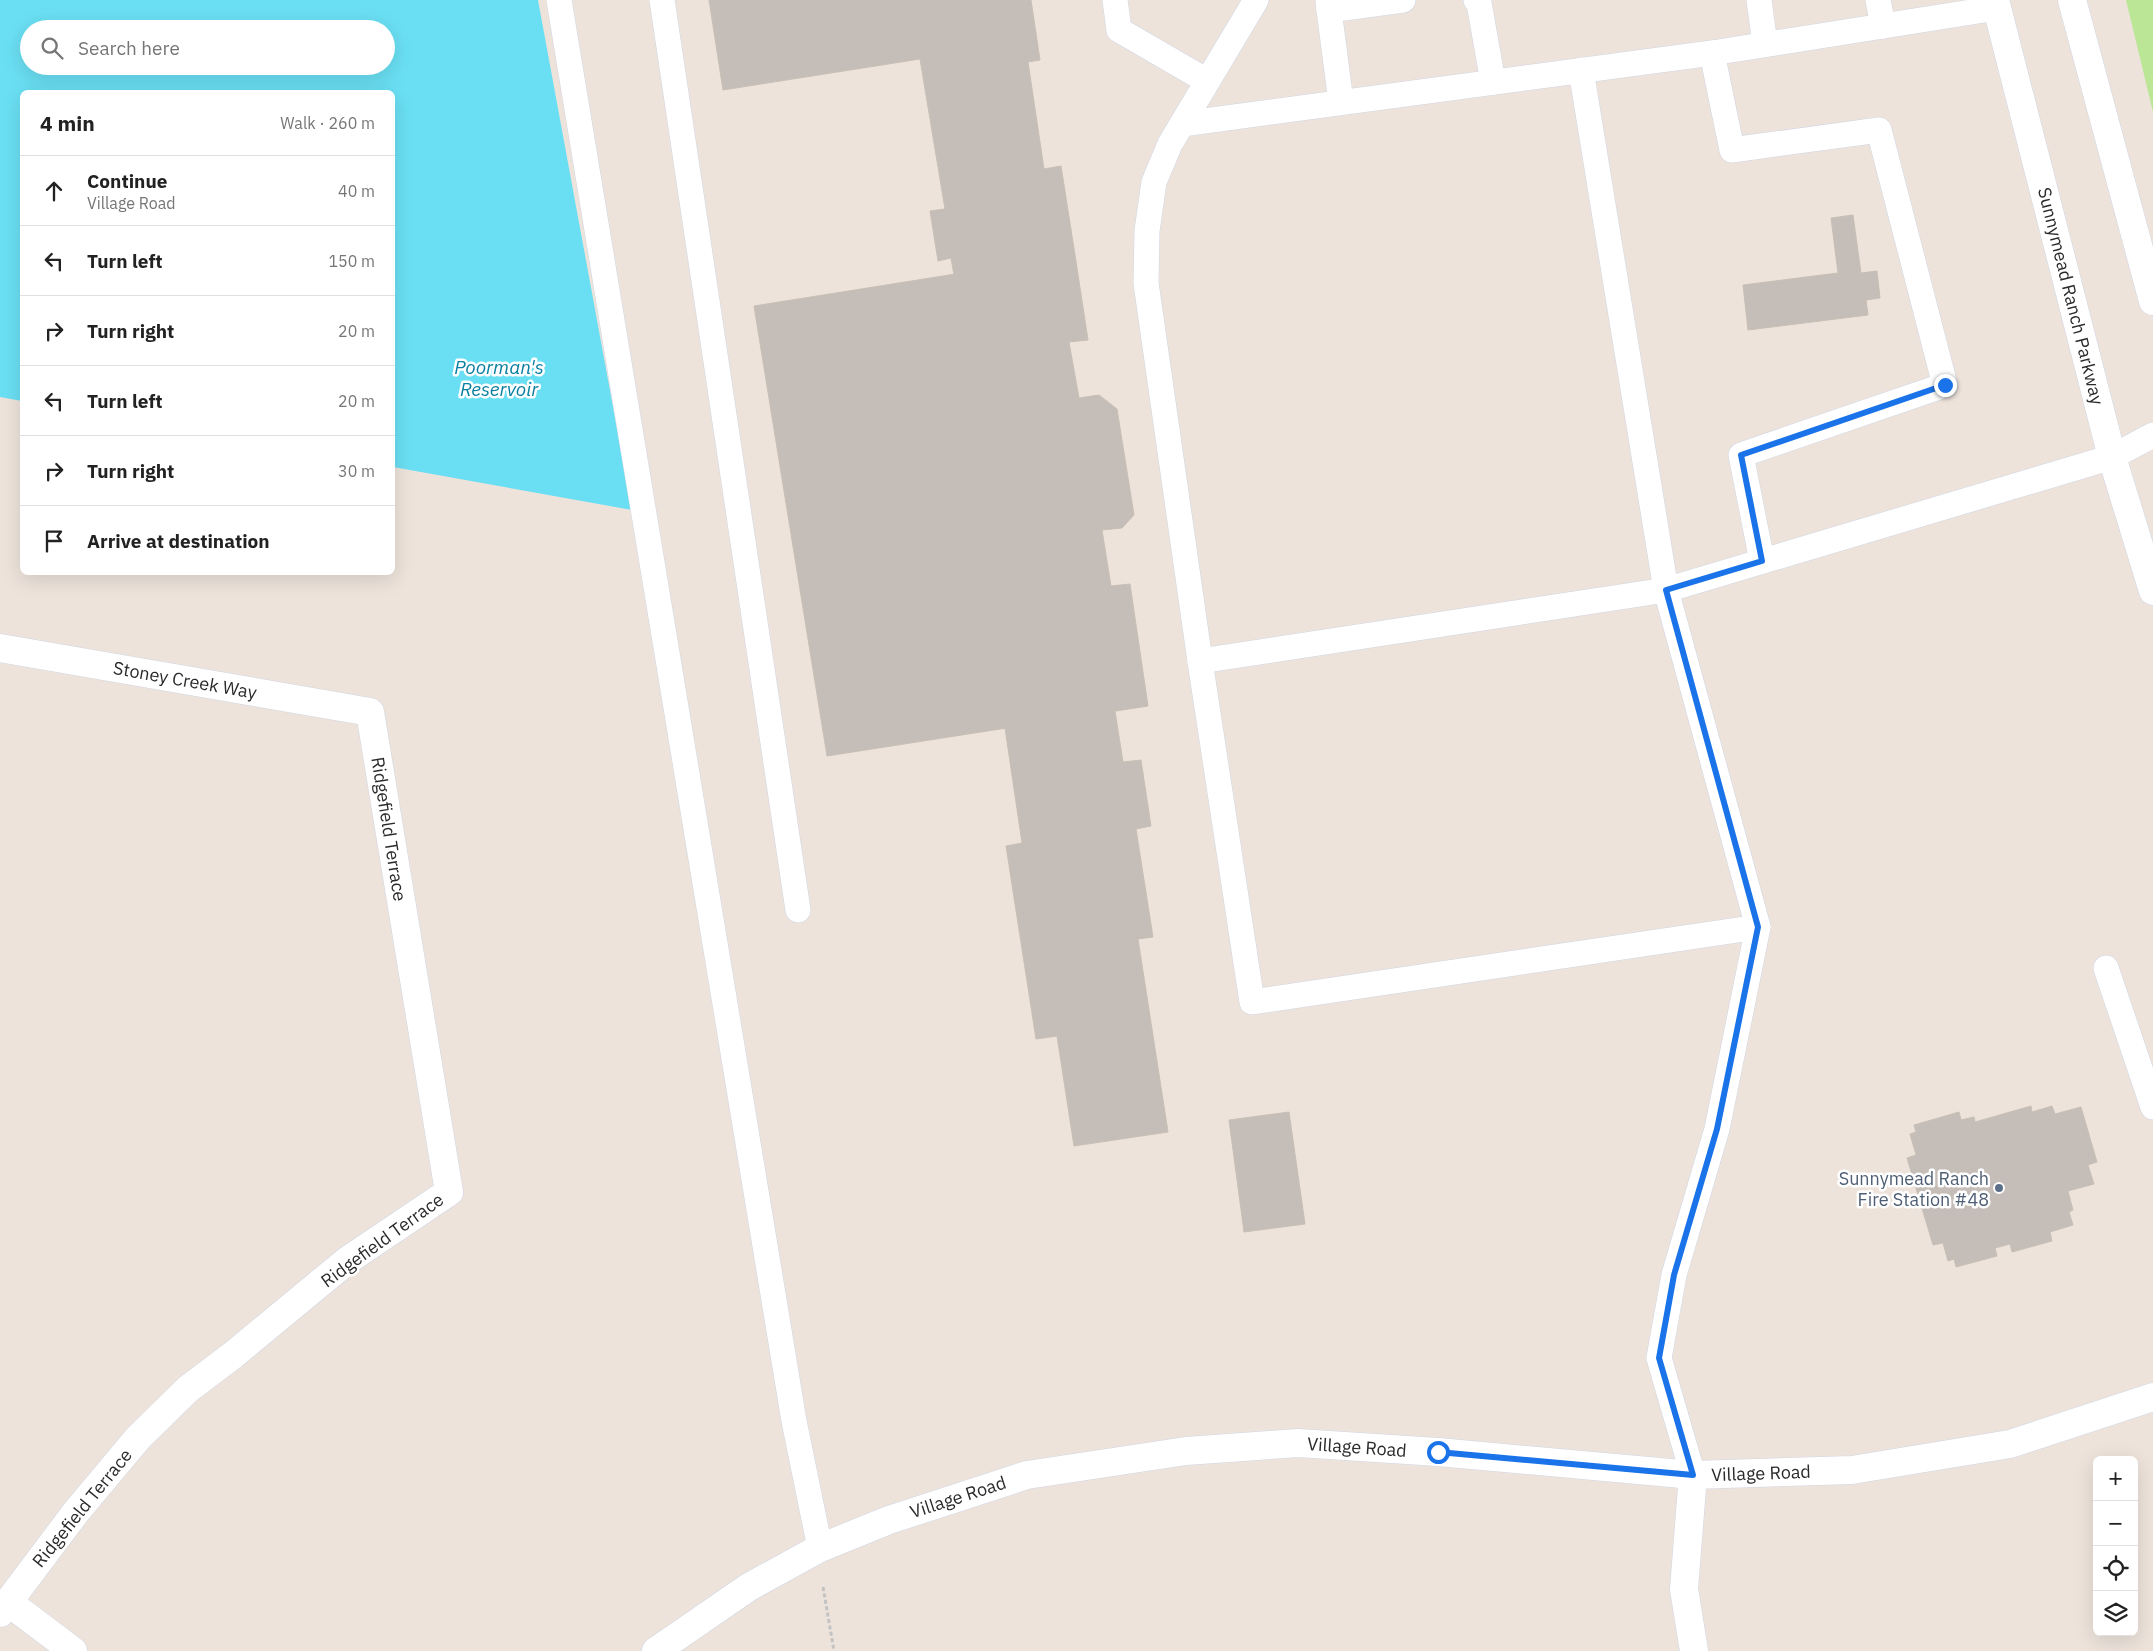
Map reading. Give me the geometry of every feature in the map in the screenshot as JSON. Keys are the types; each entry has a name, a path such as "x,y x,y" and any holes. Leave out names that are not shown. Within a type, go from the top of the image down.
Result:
{"street":[{"path":"2072,0 2153,301"},
{"name":"Sunnymead Ranch Parkway","path":"1996,4 2112,457 2153,591"},
{"name":"Stoney Creek Way","path":"0,648 370,712"},
{"name":"Ridgefield Terrace","path":"4,1608 82,1504 138,1438 188,1389 233,1355 348,1260 449,1192 370,712"},
{"name":"Village Road","path":"656,1651 749,1587 820,1548 889,1520 1027,1474 1186,1451 1298,1443 1438,1452 1693,1475 1852,1470 2010,1444 2153,1397"},
{"path":"1693,1475 1684,1589 1694,1651"},
{"path":"4,1608 73,1651"}],"lane":[{"path":"560,0 794,1421 820,1548"},
{"path":"662,0 798,910"},
{"path":"1115,0 1120,30 1207,81"},
{"path":"1256,0 1170,144 1154,182 1147,231 1146,283 1200,661 1252,1002 1758,927"},
{"path":"1341,102 1329,5 1402,0"},
{"path":"1476,0 1479,3 1493,82"},
{"path":"1758,0 1765,44"},
{"path":"1878,0 1883,26"},
{"path":"1182,124 1712,53 1883,26 1996,4"},
{"path":"1712,53 1732,150 1878,130 1945,385 1741,455 1762,561"},
{"path":"1581,70 1666,590 1758,927 1717,1129 1674,1275 1659,1358 1693,1475"},
{"path":"1200,661 1666,590 2112,457 2153,436"},
{"path":"2106,968 2153,1107"}],"path":[{"path":"820,1548 824,1592 834,1651"}],"green space":[{"path":"2126,0 2153,0 2153,112"}],"water":[{"name":"Poorman's Reservoir","path":"0,0 538,0 632,510 395,467 395,90 20,90 20,401 0,397"}],"building":[{"path":"709,0 1031,0 1040,60 1028,62 1044,169 1061,166 1075,255 954,275 951,258 938,261 930,211 945,209 920,59 723,90"},
{"path":"1853,215 1861,273 1877,271 1880,298 1866,300 1868,315 1748,330 1743,285 1838,273 1831,218"},
{"path":"1075,255 1088,340 1069,342 1079,398 1099,395 1117,409 1134,515 1122,528 1102,530 1111,586 1130,584 1148,706 827,756 754,306"},
{"path":"1115,711 1123,762 1141,760 1151,826 1136,829 1153,937 1138,939 1168,1132 1074,1146 1057,1036 1036,1039 1006,846 1022,843 1005,728"},
{"name":"Sunnymead Ranch Fire Station #48","path":"2031,1106 2032,1112 2052,1106 2055,1114 2081,1107 2097,1162 2088,1165 2094,1184 2068,1191 2073,1210 2069,1212 2073,1225 2050,1232 2052,1241 2012,1252 2010,1244 1995,1248 1997,1256 1956,1267 1954,1259 1948,1261 1943,1243 1933,1245 1907,1158 1916,1155 1910,1134 1916,1132 1914,1125 1959,1112 1961,1120 1974,1117 1975,1122"},
{"path":"1289,1112 1305,1224 1244,1232 1229,1120"}],"place":[{"name":"Sunnymead Ranch Fire Station #48","path":"1999,1188"}],"route":[{"path":"1438,1452 1693,1475 1659,1358 1674,1275 1717,1129 1758,927 1666,590 1762,561 1741,455 1945,385"}]}
